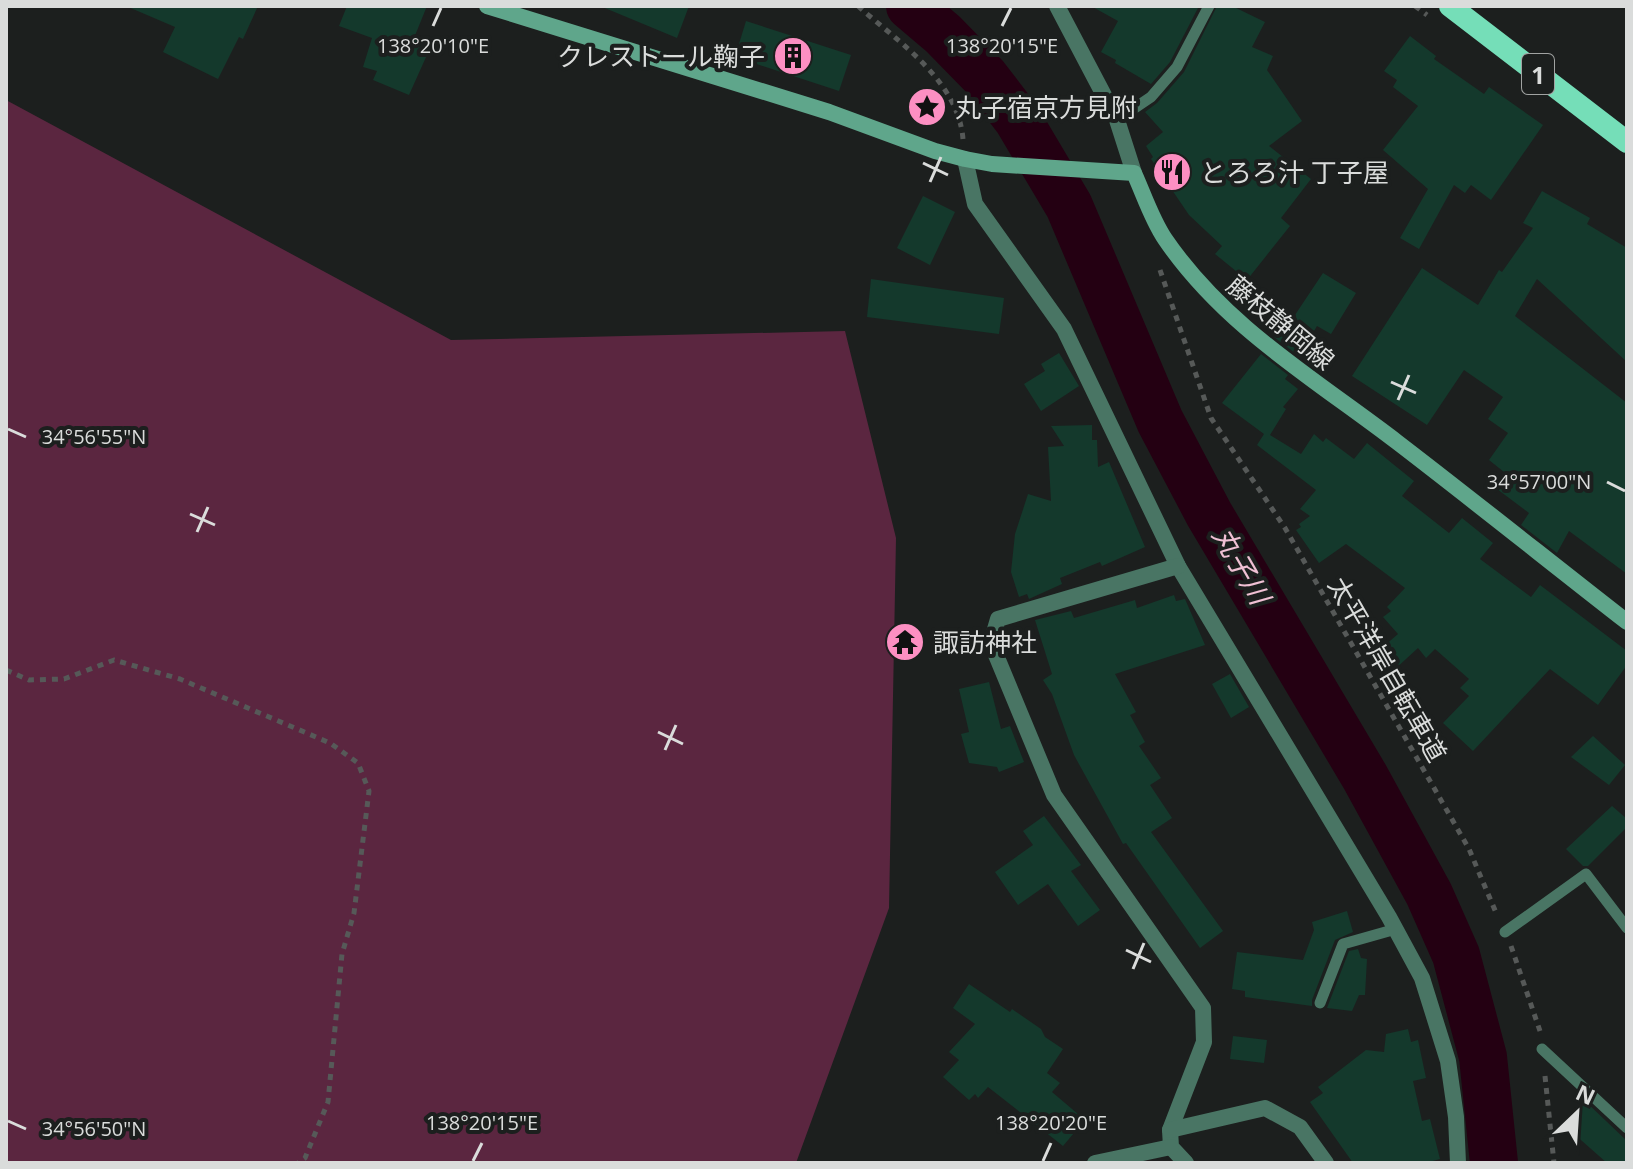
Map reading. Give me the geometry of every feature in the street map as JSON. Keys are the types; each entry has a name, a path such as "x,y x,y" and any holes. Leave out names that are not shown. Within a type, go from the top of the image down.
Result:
{"highway":[{"name":"1","path":"1450,6 1627,142"}],"main road":[{"path":"487,6 829,112 965,159 992,164 1134,173"},
{"name":"藤枝静岡線","path":"1134,173 1163,237 1225,312 1267,348 1395,440 1627,622"}],"street":[{"path":"1057,6 1117,120 1134,173"},
{"path":"965,159 975,204 1064,329 1178,566 1396,929 1422,978 1448,1061 1456,1117 1458,1163"},
{"path":"1170,1139 1204,1042 1203,1008 1054,795 991,643 998,619 1178,566"},
{"path":"1095,1163 1265,1108 1300,1127 1326,1163"},
{"path":"1170,1139 1186,1163"}],"lane":[{"path":"1117,120 1151,97 1177,67 1209,6"},
{"path":"1505,932 1586,874 1627,928"},
{"path":"1320,1003 1343,944 1396,929"},
{"path":"1542,1049 1627,1128"}],"path":[{"path":"858,6 935,74 961,119 965,159"},
{"name":"太平洋岸自転車道","path":"1157,261 1211,418 1285,528 1469,849 1505,932 1540,1029 1554,1163"},
{"path":"6,670 29,680 64,679 114,660 180,679 330,743 358,763 369,791 354,913 342,954 328,1102 305,1158 298,1163"}],"shaded area":[{"path":"6,100 451,340 845,331 896,538 889,908 796,1163 6,1163"}],"building":[{"path":"126,6 258,6 243,39 239,37 218,79 163,52 175,27"},
{"path":"347,6 427,6 414,38 431,46 409,95 373,80 377,71 363,67 372,38 339,26"},
{"path":"600,6 689,6 677,38"},
{"path":"1091,6 1199,6 1170,62 1151,84 1101,52 1118,21"},
{"path":"1217,6 1232,6 1265,22 1252,47 1273,56 1267,70 1302,121 1269,146 1311,179 1281,218 1290,226 1247,280 1215,254 1222,246 1189,215 1151,159 1153,157 1146,146 1163,132 1145,112 1184,72"},
{"name":"クレストール鞠子","path":"746,21 851,55 839,91 735,57"},
{"path":"1410,36 1436,56 1434,59 1484,94 1489,87 1543,125 1491,200 1471,185 1465,193 1454,185 1419,249 1400,238 1428,189 1383,150 1418,106 1393,87 1397,80 1384,71"},
{"path":"1542,191 1590,218 1587,224 1627,248 1627,362 1537,279 1515,316 1627,403 1627,574 1569,531 1557,553 1521,525 1529,513 1493,486 1504,472 1489,460 1508,433 1488,419 1503,397 1464,370 1427,425 1352,376 1422,268 1478,305 1499,270 1502,272 1533,228 1523,223"},
{"path":"923,196 955,212 930,265 897,248"},
{"path":"1323,273 1356,293 1331,334 1317,326 1299,356 1274,337 1284,324 1287,327"},
{"path":"871,279 1004,298 999,334 867,317"},
{"path":"1059,353 1079,386 1041,411 1024,384 1045,371 1041,364"},
{"path":"1261,354 1288,375 1285,379 1298,389 1283,407 1286,409 1270,435 1301,454 1314,434 1323,442 1326,438 1354,459 1367,443 1414,481 1402,496 1449,533 1462,518 1493,543 1480,559 1531,597 1540,585 1627,651 1627,665 1598,705 1550,669 1473,751 1443,723 1469,696 1460,688 1469,679 1435,649 1426,658 1418,648 1394,670 1377,652 1398,634 1383,617 1391,611 1387,607 1405,588 1346,544 1319,563 1296,530 1310,516 1300,509 1316,490 1257,445 1264,434 1222,403"},
{"path":"1092,425 1092,440 1097,440 1098,467 1109,462 1145,547 1102,566 1100,562 1060,578 1062,584 1029,599 1027,594 1019,597 1011,572 1015,534 1028,494 1051,501 1048,447 1064,446 1051,426"},
{"path":"1174,595 1176,601 1185,599 1205,645 1115,674 1136,712 1130,715 1145,742 1139,746 1161,778 1150,785 1172,818 1151,832 1223,931 1200,948 1126,843 1123,844 1074,755 1052,694 1043,680 1052,674 1035,620 1071,611 1074,618 1135,600 1137,608"},
{"path":"1230,674 1249,707 1231,718 1212,684"},
{"path":"989,682 1001,729 1010,726 1024,762 999,772 997,767 969,763 961,734 969,732 959,689"},
{"path":"1593,736 1625,765 1609,785 1571,757"},
{"path":"1612,806 1627,819 1627,827 1588,866 1583,866 1566,849"},
{"path":"1044,816 1081,865 1071,871 1100,910 1078,926 1048,884 1018,905 995,872 1033,845 1023,831"},
{"path":"1347,911 1353,932 1335,940 1312,1006 1245,997 1245,991 1232,989 1237,952 1303,960 1314,930 1312,922"},
{"path":"1358,949 1361,958 1367,959 1365,995 1359,995 1352,1011 1327,1008 1349,951"},
{"path":"969,984 1041,1029 1045,1037 1063,1049 1047,1073 1060,1083 1052,1092 1085,1120 1063,1146 988,1087 978,1098 975,1094 969,1100 943,1077 959,1060 949,1052 975,1024 953,1008"},
{"path":"1408,1029 1411,1042 1418,1040 1426,1078 1413,1081 1422,1121 1430,1119 1440,1159 1425,1163 1353,1163 1310,1102 1323,1093 1318,1087 1366,1050 1384,1052 1386,1034"},
{"path":"1233,1036 1267,1040 1264,1063 1230,1059"},
{"path":"1584,1100 1627,1141 1627,1163 1607,1163 1573,1133 1579,1126 1569,1116"}],"waterway":[{"name":"丸子川","path":"910,6 985,77 1018,120 1069,206 1160,421 1209,514 1365,777 1429,894 1456,955 1483,1057 1494,1163"}],"place":[{"name":"クレストール鞠子","path":"793,56"},
{"name":"丸子宿京方見附","path":"927,107"},
{"name":"とろろ汁 丁子屋","path":"1172,172"},
{"name":"諏訪神社","path":"905,642"}]}
